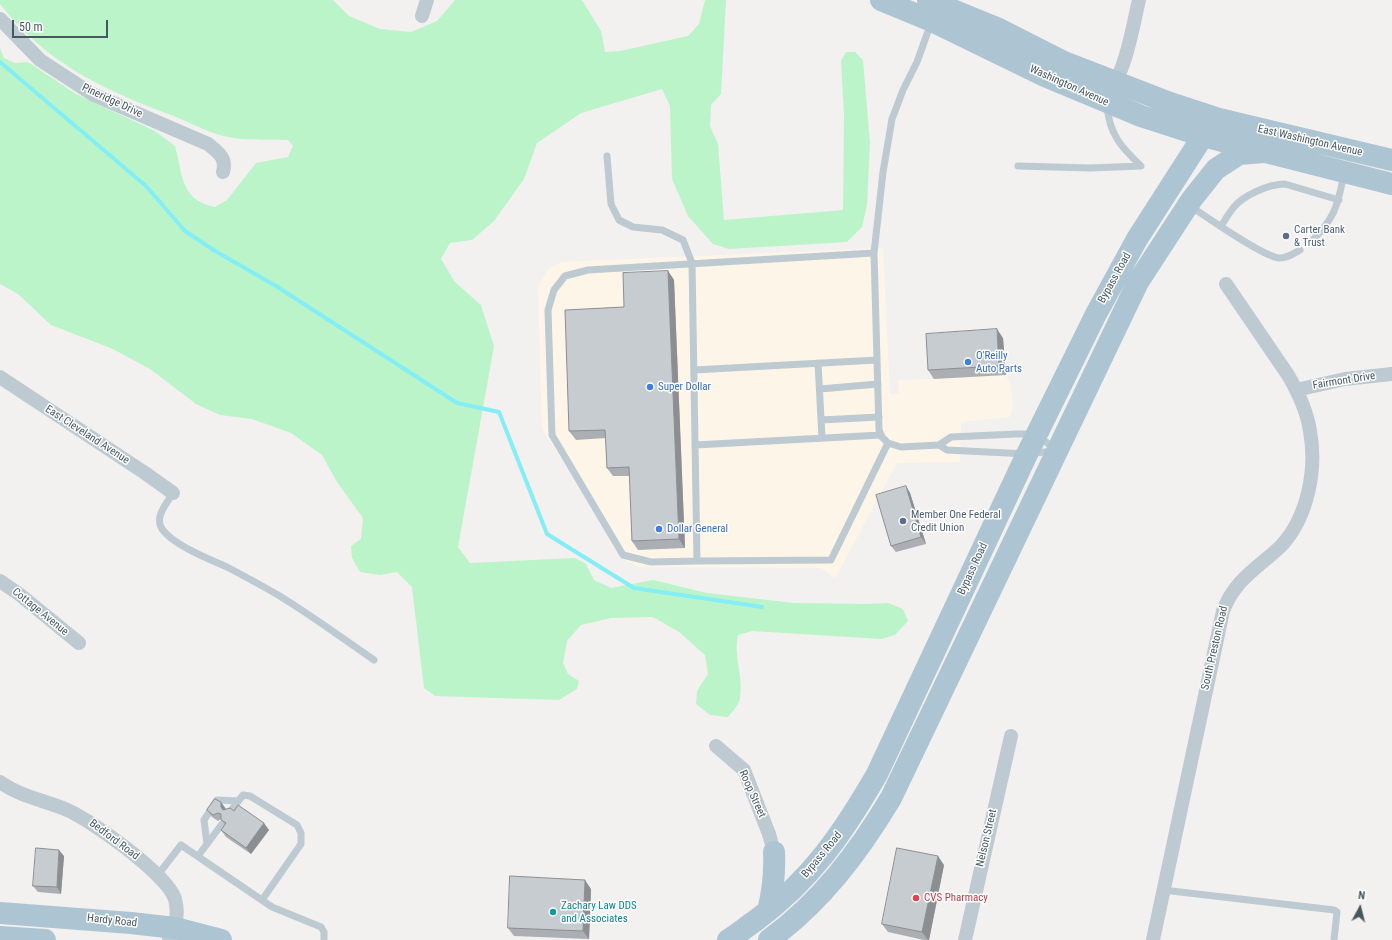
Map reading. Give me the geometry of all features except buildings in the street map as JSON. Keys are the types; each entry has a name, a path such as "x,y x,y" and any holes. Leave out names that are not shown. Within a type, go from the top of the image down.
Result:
{"main road":[{"name":"Washington Avenue","path":"880,0 932,21 1101,101 1210,138 1264,152"},
{"name":"Washington Avenue","path":"928,0 999,29 1064,62 1170,103 1228,121"},
{"path":"1146,270 1174,209 1210,157 1210,138 1228,121"},
{"name":"East Washington Avenue","path":"1228,121 1392,160"},
{"name":"Bypass Road","path":"729,939 768,911 814,867 837,839 876,774 1036,434 1126,257 1210,138"},
{"name":"East Washington Avenue","path":"1264,152 1392,184"},
{"name":"Bypass Road","path":"769,940 799,916 845,868 867,838 891,798 1056,451 1131,296 1146,270 1188,205 1204,182 1216,169 1239,154 1264,152"},
{"path":"774,852 780,860 795,869 801,870 814,867"},
{"path":"768,911 773,892 775,872 774,852"},
{"name":"Hardy Road","path":"0,913 74,917 172,934 222,940"},
{"path":"0,937 39,940"}],"street":[{"path":"422,16 427,0"},
{"path":"1101,101 1116,82 1123,66 1139,0"},
{"name":"Pineridge Drive","path":"0,20 40,60 92,94 208,144 220,153 224,161 223,172"},
{"name":"South Preston Road","path":"1153,940 1223,611 1228,598 1236,586 1289,536 1299,519 1307,497 1311,476 1312,449 1310,431 1296,390 1288,375 1226,284"},
{"name":"Fairmont Drive","path":"1296,390 1345,379 1392,374"},
{"name":"East Cleveland Avenue","path":"0,377 173,493"},
{"name":"Cottage Avenue","path":"0,581 19,594 79,643"},
{"name":"Nelson Street","path":"965,940 1011,736"},
{"name":"Roop Street","path":"716,746 744,770 769,834 774,852"},
{"name":"Bedford Road","path":"0,782 22,794 65,809 92,823 133,854 157,876 174,897 177,911 172,934"}],"lane":[{"path":"932,21 917,62 903,90 892,119 883,172 874,253 879,430 881,435 888,443 901,447 939,445 951,437 1036,434 1056,451"},
{"path":"1018,166 1090,168 1141,166 1124,150 1113,132 1101,101"},
{"path":"607,156 611,204 619,220 633,227 662,230 683,240 692,263 697,561"},
{"path":"1310,243 1327,226 1339,200 1344,172"},
{"path":"1221,226 1235,206 1260,190 1276,184 1285,184 1339,200"},
{"path":"1188,205 1272,256 1279,258 1286,257 1300,250"},
{"path":"874,253 588,270 565,276 554,290 548,310 552,435 623,555 651,562 831,560 888,443"},
{"path":"694,370 877,360"},
{"path":"818,363 822,438"},
{"path":"820,388 878,384"},
{"path":"821,420 879,417"},
{"path":"695,445 881,435"},
{"path":"939,445 947,450 1027,454 1056,451"},
{"path":"173,493 159,517 159,523 164,531 180,544 196,553 278,595 374,660"},
{"path":"230,812 244,795 250,796 296,825 301,834 301,844 262,900"},
{"path":"207,844 204,820 217,800 238,801"},
{"path":"198,856 222,824"},
{"path":"157,876 181,845 262,900 278,909 321,927 324,932 324,940"},
{"path":"1163,890 1334,910 1337,912 1338,916 1334,940"}],"shaded area":[{"path":"883,248 890,394 899,393 898,380 934,379 932,342 1003,338 1006,375 1011,386 1013,406 1010,417 961,422 960,462 897,463 835,578 821,568 639,567 621,558 610,543 604,524 542,429 538,287 548,269 561,262"}],"green space":[{"path":"0,0 333,0 349,16 380,29 411,32 437,21 455,0 582,0 601,31 605,52 620,51 688,36 699,24 705,0 726,0 721,94 711,105 710,126 718,144 724,220 843,210 844,115 841,61 846,52 855,52 863,60 870,143 867,205 862,227 847,242 729,249 713,244 688,216 672,179 670,106 662,89 581,113 537,143 524,179 494,221 472,240 450,243 441,259 455,282 481,305 494,346 458,547 470,563 575,558 586,564 594,580 611,588 653,580 707,593 794,603 888,603 903,609 908,621 895,635 881,639 752,631 738,635 737,651 741,690 737,706 728,717 710,715 696,704 697,691 708,674 705,655 679,632 653,617 611,618 581,625 567,641 563,663 568,674 579,681 577,689 559,700 435,696 424,688 412,587 397,572 380,575 360,572 352,558 351,546 361,539 363,518 337,482 322,455 291,433 252,419 220,415 196,404 150,369 113,349 51,325 18,294 0,284 0,48 4,58 15,63 28,62 76,94 155,131 175,146 185,185 195,199 204,204 215,207 227,200 256,163 288,157 293,146 288,140 243,139 215,134 102,86 58,60 38,44 18,25 0,4"}],"waterway":[{"path":"0,62 146,186 185,231 215,251 276,286 457,403 499,412 547,534 634,588 762,607"}],"place":[{"name":"Carter Bank & Trust","path":"1286,236"},
{"name":"O'Reilly Auto Parts","path":"968,362"},
{"name":"Super Dollar","path":"650,387"},
{"name":"Member One Federal Credit Union","path":"903,521"},
{"name":"Dollar General","path":"659,529"},
{"name":"CVS Pharmacy","path":"916,898"},
{"name":"Zachary Law DDS and Associates","path":"553,912"}]}
